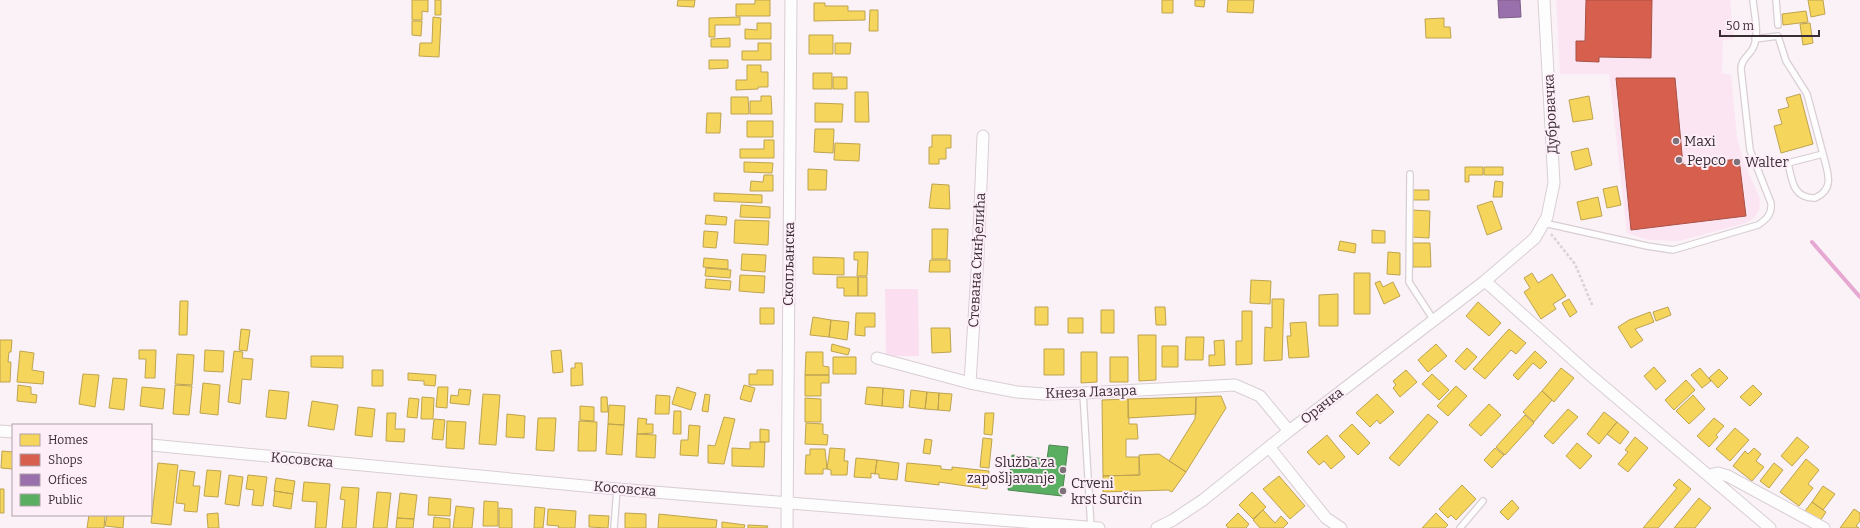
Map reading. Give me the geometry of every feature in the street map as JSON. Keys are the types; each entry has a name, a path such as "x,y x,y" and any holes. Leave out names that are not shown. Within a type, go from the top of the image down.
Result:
{"street":[{"name":"Скопљанска","path":"787,528 791,0"},
{"name":"Дубровачка","path":"1485,280 1535,238 1549,209 1554,184 1544,0"},
{"name":"Стевана Синђелића","path":"970,383 978,256 983,136"},
{"name":"Орачка","path":"1158,528 1174,520 1202,500 1485,280"},
{"path":"1485,280 1589,374 1770,528"},
{"name":"Кнеза Лазара","path":"877,358 970,383 1017,392 1044,394 1083,393 1235,385 1260,396 1289,431"},
{"path":"0,431 12,432"},
{"name":"Косовска","path":"152,445 617,489 1098,528"},
{"path":"1269,447 1326,518 1341,528"},
{"path":"1709,475 1718,473 1728,476 1824,528"}],"lane":[{"path":"1543,224 1673,250 1758,225 1770,214 1771,203 1750,150 1741,69 1742,60 1754,48 1753,0"},
{"path":"1776,0 1778,25"},
{"path":"1755,39 1778,36 1784,57 1807,94 1830,179 1829,186 1826,191 1815,198 1803,197 1794,188 1788,163 1823,154"},
{"path":"1410,174 1409,282 1433,319"},
{"path":"1083,393 1091,528"},
{"path":"614,528 617,489"},
{"path":"1460,528 1483,501"}],"path":[{"path":"1543,224 1572,260 1593,307"}],"shaded area":[{"path":"1556,0 1730,0 1734,39 1723,40 1722,73 1731,75 1737,138 1743,160 1760,199 1759,211 1754,218 1746,223 1679,241 1648,240 1627,233 1609,74 1560,74"},
{"path":"885,289 918,289 919,356 886,356"}],"building: Homes":[{"path":"412,0 428,0 428,12 422,11 422,20 412,20"},
{"path":"435,0 441,0 441,15 435,15"},
{"path":"678,0 695,0 694,7 677,6"},
{"path":"755,0 770,0 770,16 736,16 736,4 755,4"},
{"path":"1162,0 1173,0 1173,13 1162,13"},
{"path":"1195,0 1205,0 1204,7 1195,6"},
{"path":"1228,0 1254,0 1253,13 1227,12"},
{"path":"1808,0 1823,0 1825,14 1811,17"},
{"path":"814,3 825,3 825,6 848,6 848,11 865,11 865,20 814,21"},
{"path":"870,10 878,10 878,31 869,31"},
{"path":"1806,11 1808,22 1783,25 1782,14"},
{"path":"433,17 441,18 439,57 419,56 420,43 432,43"},
{"path":"740,17 740,25 715,25 715,37 709,37 709,18"},
{"path":"1444,18 1444,27 1450,27 1451,38 1426,38 1425,19"},
{"path":"412,21 422,21 421,36 412,35"},
{"path":"757,23 771,23 771,39 745,39 745,29 757,30"},
{"path":"1810,23 1813,43 1803,45 1800,24"},
{"path":"809,35 833,35 833,54 809,54"},
{"path":"730,38 730,47 711,47 711,39"},
{"path":"758,43 771,43 771,60 742,60 742,51 758,51"},
{"path":"835,43 851,43 850,54 835,54"},
{"path":"709,60 728,60 728,68 709,69"},
{"path":"747,65 761,65 761,72 768,72 768,87 736,90 736,80 747,80"},
{"path":"813,73 832,73 832,89 813,89"},
{"path":"833,77 847,77 847,89 833,89"},
{"path":"855,92 868,92 869,122 855,122"},
{"path":"1800,94 1813,144 1781,153 1774,126 1782,124 1778,110 1789,107 1786,98"},
{"path":"761,96 771,96 772,114 750,114 750,101 761,101"},
{"path":"1589,96 1593,119 1573,122 1569,100"},
{"path":"731,97 748,97 749,114 731,114"},
{"path":"815,103 843,104 842,122 815,122"},
{"path":"707,113 721,113 720,133 706,133"},
{"path":"747,121 773,121 773,137 747,137"},
{"path":"815,129 834,129 833,153 814,152"},
{"path":"932,135 951,135 951,148 946,148 946,159 939,159 939,164 929,164 929,147 932,147"},
{"path":"764,140 774,140 774,158 740,158 740,149 764,149"},
{"path":"835,143 860,144 859,161 834,160"},
{"path":"1588,148 1592,165 1575,170 1571,152"},
{"path":"744,162 773,163 772,173 744,172"},
{"path":"1465,167 1483,167 1483,175 1469,175 1469,182 1465,182"},
{"path":"1484,167 1503,167 1503,175 1484,175"},
{"path":"808,169 827,170 826,190 808,190"},
{"path":"764,175 773,175 773,191 750,191 751,181 763,182"},
{"path":"1495,181 1503,182 1502,197 1493,197"},
{"path":"932,184 949,185 950,209 929,208"},
{"path":"1617,186 1621,205 1607,208 1603,189"},
{"path":"1413,190 1429,190 1429,200 1413,200"},
{"path":"714,193 762,195 762,203 714,201"},
{"path":"1598,197 1602,216 1581,220 1577,202"},
{"path":"1492,201 1502,229 1487,235 1477,206"},
{"path":"741,205 770,207 770,218 740,217"},
{"path":"1411,210 1430,211 1429,238 1411,237"},
{"path":"706,215 727,217 726,225 705,224"},
{"path":"735,220 769,221 768,245 734,243"},
{"path":"932,229 948,229 947,259 932,259"},
{"path":"1372,230 1385,231 1385,243 1372,243"},
{"path":"704,231 718,232 716,248 703,247"},
{"path":"1340,241 1356,244 1355,253 1338,250"},
{"path":"1413,243 1430,243 1431,267 1413,267"},
{"path":"854,252 868,252 867,276 857,276 858,260 854,260"},
{"path":"1388,252 1400,253 1400,275 1387,274"},
{"path":"742,254 766,255 765,272 741,270"},
{"path":"813,257 844,258 844,275 813,274"},
{"path":"704,258 728,260 728,269 703,267"},
{"path":"930,260 950,260 950,272 929,272"},
{"path":"706,268 731,270 730,278 705,276"},
{"path":"1354,273 1370,273 1370,314 1354,314"},
{"path":"1532,273 1538,283 1552,274 1566,296 1553,304 1556,309 1541,319 1524,292 1530,288 1524,278"},
{"path":"740,275 765,276 764,293 739,291"},
{"path":"837,277 858,277 858,296 844,296 844,288 837,288"},
{"path":"858,277 867,277 867,296 858,296"},
{"path":"706,279 731,281 730,290 705,288"},
{"path":"1251,280 1271,281 1270,304 1250,303"},
{"path":"1380,281 1383,287 1393,282 1400,296 1384,304 1375,283"},
{"path":"1338,294 1338,326 1319,326 1319,295"},
{"path":"1272,299 1284,299 1282,360 1264,361 1265,327 1272,328"},
{"path":"1569,299 1577,312 1570,317 1562,303"},
{"path":"180,301 188,301 187,335 179,335"},
{"path":"1478,302 1501,323 1489,336 1466,316"},
{"path":"1035,307 1048,307 1048,325 1035,325"},
{"path":"1155,307 1165,307 1166,325 1156,325"},
{"path":"1668,307 1671,315 1656,321 1653,312"},
{"path":"760,308 774,308 774,324 760,324"},
{"path":"1101,310 1114,310 1114,333 1101,333"},
{"path":"1242,311 1252,311 1252,364 1236,365 1236,341 1242,341"},
{"path":"1650,312 1654,322 1635,329 1643,340 1631,348 1618,327 1629,320"},
{"path":"856,313 875,313 875,327 865,327 865,336 855,335"},
{"path":"813,317 831,320 829,337 810,335"},
{"path":"1068,318 1083,318 1083,333 1068,333"},
{"path":"831,320 849,322 847,340 829,337"},
{"path":"1306,322 1309,357 1289,358 1287,336 1291,336 1290,323"},
{"path":"931,328 950,328 951,352 932,353"},
{"path":"241,329 250,330 247,351 239,350"},
{"path":"1509,329 1526,343 1516,354 1511,350 1485,379 1473,369"},
{"path":"1138,335 1156,335 1156,380 1139,381"},
{"path":"1186,337 1204,337 1203,360 1185,360"},
{"path":"0,340 12,340 8,362 11,362 10,382 0,382"},
{"path":"1224,340 1225,365 1209,366 1209,355 1215,355 1214,341"},
{"path":"832,344 850,349 848,355 831,351"},
{"path":"1436,344 1447,356 1428,372 1418,360"},
{"path":"1162,346 1178,346 1178,367 1162,367"},
{"path":"1467,348 1477,357 1465,370 1455,361"},
{"path":"1044,349 1064,349 1064,375 1044,375"},
{"path":"139,350 156,350 155,378 145,378 146,359 139,359"},
{"path":"205,350 224,351 223,372 204,371"},
{"path":"561,350 563,372 553,373 551,351"},
{"path":"20,351 34,353 32,370 44,372 43,384 17,382"},
{"path":"234,351 243,352 242,358 253,359 251,380 242,379 240,404 228,402"},
{"path":"1535,351 1547,362 1540,369 1533,363 1518,380 1513,375"},
{"path":"806,352 823,352 823,366 829,367 829,375 805,375"},
{"path":"1081,352 1097,352 1097,382 1081,383"},
{"path":"177,354 194,355 192,385 175,384"},
{"path":"311,356 343,356 343,368 311,367"},
{"path":"833,357 856,357 856,374 833,374"},
{"path":"1110,357 1128,357 1128,382 1110,382"},
{"path":"575,363 582,363 583,385 571,386 571,368 575,368"},
{"path":"1654,367 1666,381 1656,390 1644,376"},
{"path":"1561,368 1574,378 1554,402 1542,391"},
{"path":"1700,368 1711,381 1702,388 1691,375"},
{"path":"1719,369 1728,378 1718,388 1709,378"},
{"path":"372,370 383,370 383,386 372,386"},
{"path":"757,370 773,370 773,385 749,385 749,374 757,374"},
{"path":"1406,370 1417,382 1400,397 1393,388 1396,385 1393,381"},
{"path":"408,373 436,375 435,386 424,385 424,381 408,380"},
{"path":"83,374 99,375 95,407 79,404"},
{"path":"1432,374 1449,390 1439,400 1422,384"},
{"path":"805,375 829,375 829,383 821,383 821,396 805,396"},
{"path":"113,378 127,379 124,410 109,408"},
{"path":"1686,380 1695,390 1674,410 1665,400"},
{"path":"203,383 220,385 218,415 200,413"},
{"path":"18,385 31,387 31,394 37,395 36,403 17,401"},
{"path":"175,385 192,386 189,415 173,414"},
{"path":"744,385 755,388 751,402 740,399"},
{"path":"1753,385 1762,394 1750,406 1740,397"},
{"path":"1456,386 1467,396 1448,416 1437,406"},
{"path":"142,387 165,389 163,409 140,406"},
{"path":"438,387 448,387 447,408 436,407"},
{"path":"677,387 696,393 691,410 672,404"},
{"path":"867,387 883,388 882,406 865,404"},
{"path":"883,388 904,390 903,408 882,406"},
{"path":"459,389 471,390 469,405 450,403 451,395 458,396"},
{"path":"269,390 289,392 286,419 266,417"},
{"path":"911,390 927,392 925,409 909,407"},
{"path":"1542,391 1552,400 1534,422 1523,412"},
{"path":"927,392 939,393 938,410 925,409"},
{"path":"939,393 952,394 950,411 938,410"},
{"path":"483,394 500,395 496,445 479,444"},
{"path":"705,394 710,395 708,412 702,411"},
{"path":"1377,394 1394,412 1380,424 1377,420 1370,427 1356,413"},
{"path":"656,395 670,396 669,414 655,414"},
{"path":"1693,395 1705,409 1689,424 1676,411"},
{"path":"1221,396 1226,408 1186,472 1169,461 1195,419 1196,397"},
{"path":"422,397 434,398 433,419 421,419"},
{"path":"601,397 607,397 608,412 601,412"},
{"path":"1196,397 1196,414 1128,418 1128,399"},
{"path":"409,398 419,399 417,418 407,417"},
{"path":"805,398 821,399 821,422 805,422"},
{"path":"1128,399 1129,424 1137,424 1138,439 1126,439 1126,457 1139,457 1139,475 1103,476 1102,400"},
{"path":"312,401 338,405 334,430 308,426"},
{"path":"1489,404 1501,415 1481,436 1469,425"},
{"path":"609,405 625,406 624,425 608,424"},
{"path":"580,406 594,407 594,421 580,420"},
{"path":"358,407 375,409 372,437 355,435"},
{"path":"1568,409 1578,417 1553,444 1544,436"},
{"path":"674,411 681,411 681,434 673,434"},
{"path":"1604,412 1617,422 1599,444 1587,434"},
{"path":"387,413 396,413 395,429 405,429 404,442 386,441"},
{"path":"985,413 994,413 992,435 984,434"},
{"path":"507,414 525,416 524,438 506,437"},
{"path":"1428,414 1438,422 1399,466 1389,458"},
{"path":"1525,415 1534,423 1505,455 1496,447"},
{"path":"724,417 735,419 724,464 708,463 708,445 715,446"},
{"path":"538,418 556,418 554,451 536,450"},
{"path":"638,418 647,419 646,424 653,424 653,433 637,434"},
{"path":"1714,418 1724,426 1716,435 1718,437 1709,447 1697,436"},
{"path":"434,419 445,420 443,440 432,439"},
{"path":"447,421 466,422 464,449 446,448"},
{"path":"579,421 597,422 596,451 578,451"},
{"path":"1617,422 1629,432 1620,444 1607,434"},
{"path":"806,423 823,424 823,434 828,435 827,445 805,444"},
{"path":"608,424 624,425 622,455 606,454"},
{"path":"1352,424 1370,443 1358,455 1339,436"},
{"path":"689,425 700,426 698,456 680,455 681,440 688,440"},
{"path":"1735,428 1749,440 1730,461 1716,449"},
{"path":"760,429 769,430 769,442 760,442"},
{"path":"637,434 656,435 655,458 636,457"},
{"path":"1327,435 1345,457 1331,469 1324,461 1319,465 1307,452"},
{"path":"1635,437 1648,448 1628,472 1618,464 1628,452 1625,450"},
{"path":"1797,437 1809,447 1792,466 1781,456"},
{"path":"983,438 992,439 989,468 980,467"},
{"path":"925,439 932,440 930,454 923,453"},
{"path":"750,442 765,442 764,467 732,466 732,448 750,449"},
{"path":"1577,443 1592,456 1580,469 1566,456"},
{"path":"830,448 845,449 844,461 848,461 847,475 831,475 831,470 827,469"},
{"path":"1495,448 1504,455 1492,468 1484,460"},
{"path":"1754,448 1761,454 1756,461 1764,467 1752,481 1733,466 1745,451 1748,454"},
{"path":"810,449 825,449 827,469 823,469 823,474 805,474 806,455 810,455"},
{"path":"2,451 12,452 12,469 1,468"},
{"path":"1159,454 1186,472 1172,492 1168,490 1103,492 1103,476 1140,475 1139,455"},
{"path":"856,458 877,460 875,474 871,473 871,478 854,477"},
{"path":"1806,459 1819,470 1808,484 1813,488 1799,506 1780,492"},
{"path":"877,460 899,463 897,480 879,478 879,474 875,474"},
{"path":"158,463 178,465 171,525 151,523"},
{"path":"907,463 941,466 941,469 952,470 952,467 989,471 987,489 939,482 939,485 905,481"},
{"path":"1774,463 1783,470 1769,488 1760,481"},
{"path":"180,470 195,472 193,486 200,486 197,512 184,511 185,504 176,503"},
{"path":"207,470 221,471 218,497 204,496"},
{"path":"229,475 243,477 239,506 225,504"},
{"path":"248,475 267,477 263,506 252,505 254,490 246,489"},
{"path":"1279,476 1305,506 1290,519 1263,489"},
{"path":"276,478 295,481 293,494 274,491"},
{"path":"1679,479 1691,489 1658,528 1643,528 1677,488 1673,485"},
{"path":"304,482 330,484 326,528 315,528 317,502 302,501"},
{"path":"1462,485 1476,499 1456,520 1451,515 1448,518 1439,509"},
{"path":"1823,486 1835,494 1823,510 1812,502"},
{"path":"342,487 359,488 356,528 342,528 345,500 340,499"},
{"path":"0,489 4,489 4,513 0,513"},
{"path":"275,491 293,494 291,509 273,506"},
{"path":"377,492 391,493 387,528 373,528"},
{"path":"1252,492 1266,507 1253,519 1239,505"},
{"path":"400,493 417,495 414,519 397,518"},
{"path":"429,497 451,499 450,516 428,515"},
{"path":"1699,498 1711,508 1695,528 1674,528"},
{"path":"1512,500 1519,508 1508,520 1500,512"},
{"path":"484,501 498,502 498,526 483,526"},
{"path":"1812,502 1826,512 1820,521 1805,511"},
{"path":"456,506 474,508 472,528 453,528"},
{"path":"535,507 545,508 543,528 534,528"},
{"path":"499,508 512,509 512,528 499,528"},
{"path":"548,509 576,511 575,528 558,528 559,526 547,525"},
{"path":"1854,509 1860,513 1860,521 1856,526 1859,528 1840,528"},
{"path":"1263,510 1275,523 1281,516 1288,523 1283,528 1260,528 1253,520"},
{"path":"218,513 219,528 208,528 207,514"},
{"path":"625,513 646,514 646,528 625,528"},
{"path":"1238,513 1249,524 1246,528 1228,528 1226,525"},
{"path":"1436,513 1448,525 1445,528 1422,528"},
{"path":"659,514 717,520 716,528 658,528"},
{"path":"589,515 609,516 608,528 589,527"},
{"path":"89,516 105,516 104,528 87,528"},
{"path":"107,516 124,516 123,528 105,526"},
{"path":"434,517 450,519 450,528 433,528"},
{"path":"397,518 414,519 413,528 396,528"},
{"path":"722,522 745,525 744,528 722,528"},
{"path":"748,525 768,526 767,528 748,528"}],"building: Shops":[{"path":"1586,0 1652,0 1651,58 1599,57 1599,62 1576,61 1576,41 1585,41"},
{"path":"1616,78 1675,78 1683,165 1739,159 1746,216 1631,230"}],"building: Offices":[{"path":"1498,0 1520,0 1521,17 1499,18"}],"building: Public":[{"path":"1049,445 1068,447 1062,496 1008,490 1012,455 1047,459"}],"waterway":[{"path":"1812,242 1860,297"}],"place":[{"name":"Maxi","path":"1676,141"},
{"name":"Pepco","path":"1679,160"},
{"name":"Walter","path":"1737,162"},
{"name":"Služba za zapošljavanje","path":"1063,470"},
{"name":"Crveni krst Surčin","path":"1063,491"}]}
